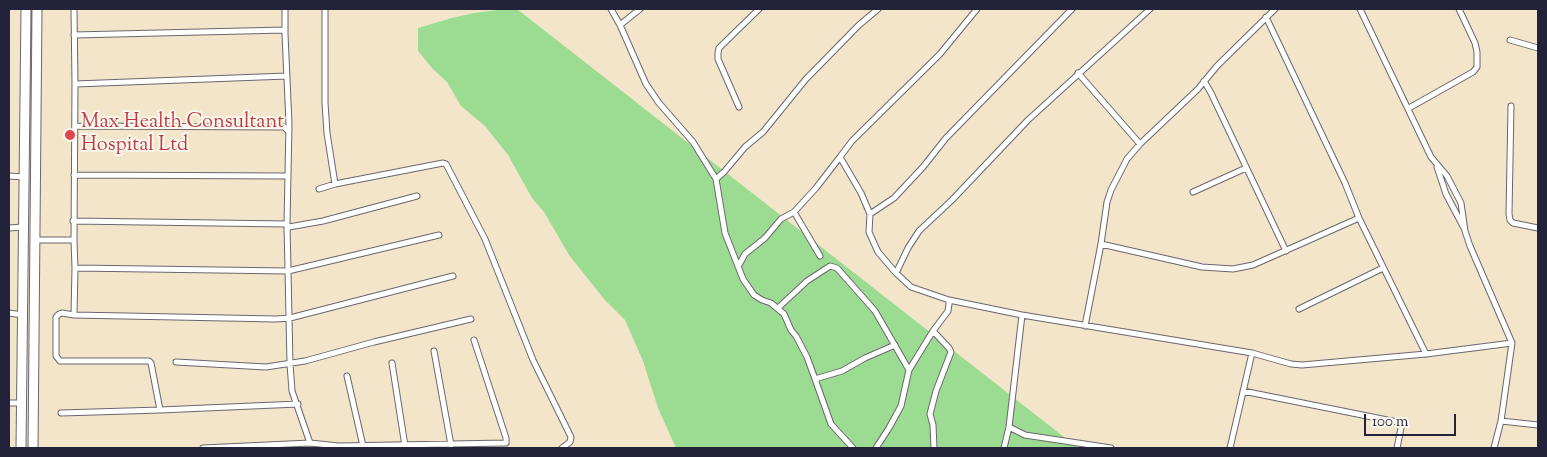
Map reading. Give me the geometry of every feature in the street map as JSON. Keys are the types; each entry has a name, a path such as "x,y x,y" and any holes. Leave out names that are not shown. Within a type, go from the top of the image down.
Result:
{"main road":[{"path":"21,448 26,9"},
{"path":"33,448 37,9"},
{"path":"26,90 36,90"},
{"path":"22,353 34,354"}],"street":[{"path":"74,9 74,315"},
{"path":"285,9 290,364 292,392 298,404 310,443"},
{"path":"325,9 325,103 327,133 335,184"},
{"path":"612,9 646,84 659,103 693,142 716,179 726,233 743,279 754,295 771,303 784,314 807,357 831,424 853,448"},
{"path":"620,25 640,9"},
{"path":"739,107 718,59 719,48 759,9"},
{"path":"716,179 745,147 763,132 806,79 859,25 878,9"},
{"path":"739,265 745,254 765,238 782,219 794,212 816,188 852,141 940,54 977,9"},
{"path":"870,214 894,198 946,138 1072,9"},
{"path":"896,273 919,231 952,200 1028,120 1150,9"},
{"path":"1085,326 1107,202 1127,158 1198,89 1217,66 1275,9"},
{"path":"1360,9 1431,157 1446,176 1461,203 1465,231"},
{"path":"1409,108 1473,72 1477,66 1475,43 1459,9"},
{"path":"1266,16 1345,183 1359,218 1426,354"},
{"path":"74,35 285,30"},
{"path":"1510,40 1538,48"},
{"path":"1078,73 1140,144"},
{"path":"75,84 286,76"},
{"path":"1204,81 1212,93 1286,251"},
{"path":"1511,106 1508,214 1510,220 1514,223 1538,228"},
{"path":"74,126 284,127 288,131"},
{"path":"840,157 861,193 870,214 869,232 878,252 911,287 949,300 1022,315 1252,353 1302,365 1426,354 1512,343"},
{"path":"319,190 335,184 443,163 446,164 484,239 533,360 571,437 570,442 562,448"},
{"path":"1436,164 1446,194 1465,231 1512,343 1494,448"},
{"path":"1193,192 1246,168"},
{"path":"74,175 288,176"},
{"path":"9,176 24,177"},
{"path":"74,221 289,227 323,221 417,196"},
{"path":"794,212 820,256"},
{"path":"1100,244 1202,267 1233,269 1253,265 1359,218"},
{"path":"9,228 23,227"},
{"path":"75,268 288,271 439,235"},
{"path":"34,240 74,240"},
{"path":"778,308 807,281 830,266 834,267 840,271 875,310 909,370"},
{"path":"1299,309 1383,268"},
{"path":"160,410 151,363 149,361 60,361 57,359 56,317 62,314 290,318 453,276"},
{"path":"876,448 901,406 909,370 948,311 949,300"},
{"path":"9,313 23,315"},
{"path":"1004,448 1009,427 1022,315"},
{"path":"176,362 266,367 290,364 471,319"},
{"path":"933,331 951,352 936,391 930,414 934,426 934,448"},
{"path":"203,448 310,443 339,447 506,444 507,441 474,340"},
{"path":"816,379 842,371 865,358 895,345"},
{"path":"434,351 450,445"},
{"path":"1230,448 1252,353"},
{"path":"392,363 405,446"},
{"path":"347,376 363,446"},
{"path":"1243,391 1402,423 1397,448"},
{"path":"9,402 22,403"},
{"path":"61,413 298,404"},
{"path":"1500,421 1538,426"},
{"path":"1009,427 1025,435 1111,448"}],"green space":[{"path":"499,9 517,9 1078,448 676,448 658,408 643,361 625,320 604,299 569,255 544,212 532,198 508,155 485,126 461,106 447,82 418,51 418,28 452,18"}],"place":[{"name":"Max Health Consultant Hospital Ltd","path":"70,135"}]}
